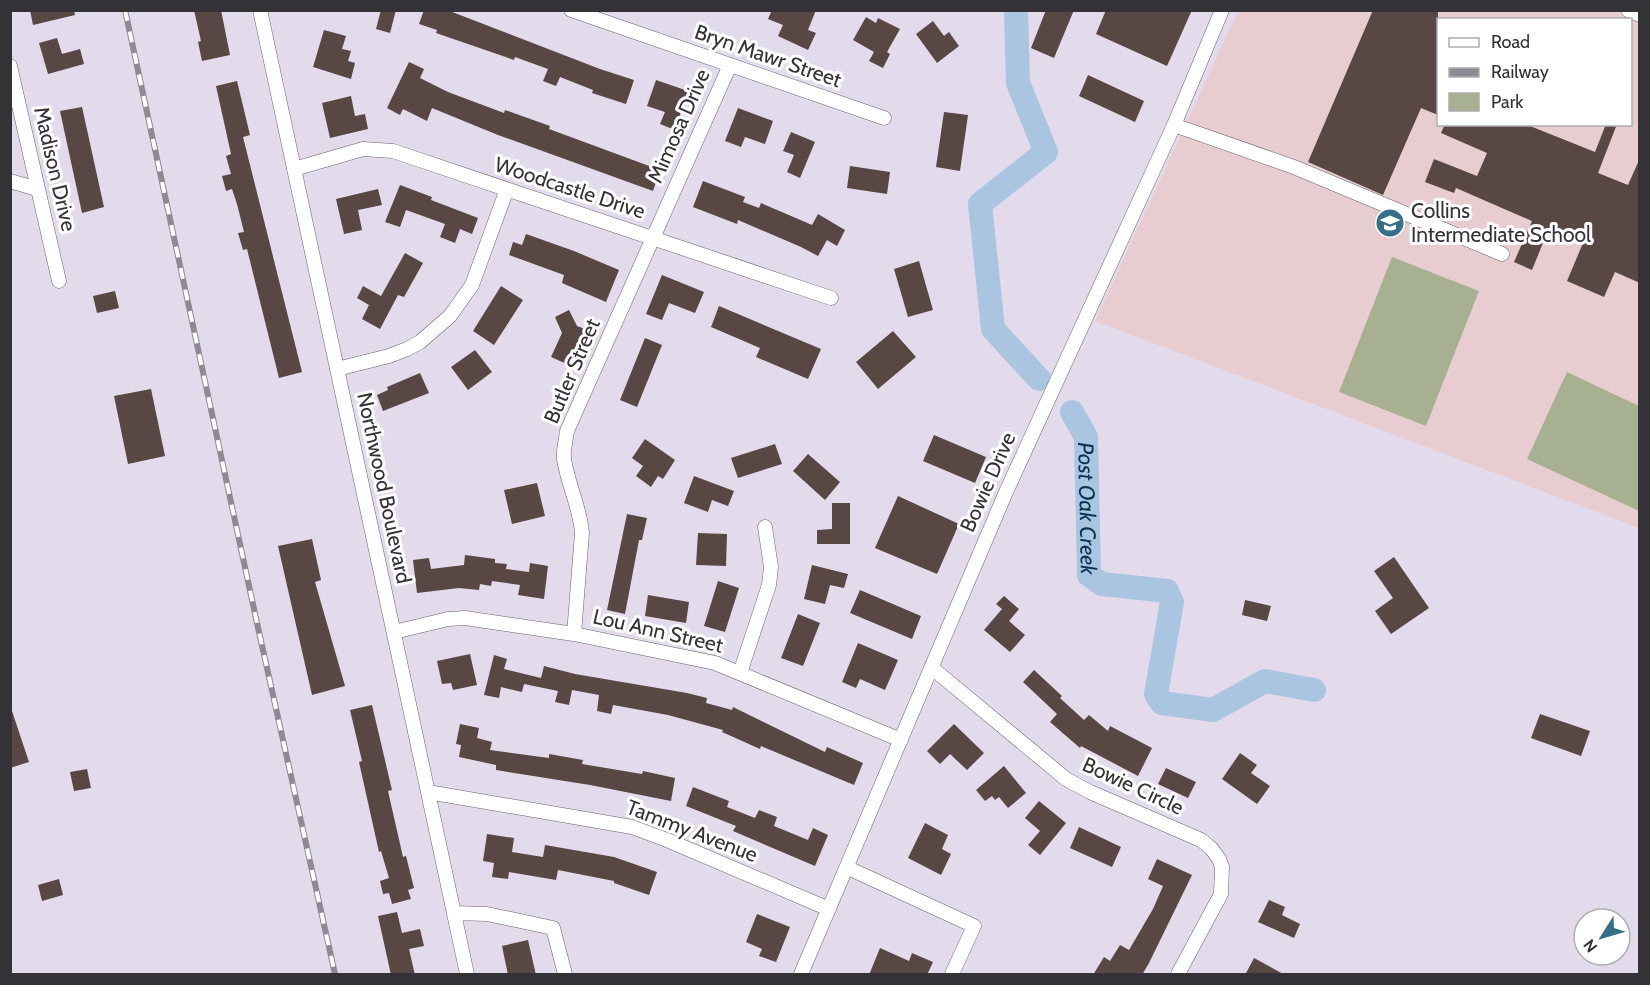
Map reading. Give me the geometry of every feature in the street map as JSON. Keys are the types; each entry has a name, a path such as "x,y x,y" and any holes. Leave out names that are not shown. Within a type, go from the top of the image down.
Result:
{"street":[{"name":"Northwood Boulevard","path":"260,10 467,975"},
{"name":"Bryn Mawr Street","path":"571,10 884,118"},
{"name":"Bowie Drive","path":"801,975 1006,492 1174,125 1222,10"},
{"path":"1628,10 1640,15"},
{"name":"Mimosa Drive","path":"653,237 730,65"},
{"name":"Madison Drive","path":"10,66 59,281"},
{"path":"1174,125 1294,167 1502,254"},
{"name":"Woodcastle Drive","path":"294,170 363,149 393,152 831,298"},
{"path":"10,181 37,189"},
{"path":"337,369 407,349 420,342 450,316 472,285 507,189"},
{"name":"Butler Street","path":"574,634 582,533 581,516 567,475 564,456 567,431 653,237"},
{"path":"740,674 769,585 771,567 765,527"},
{"name":"Lou Ann Street","path":"394,632 448,619 465,618 574,634 716,663 901,740"},
{"name":"Bowie Circle","path":"932,668 1066,779 1089,792 1202,840 1211,848 1222,867 1221,894 1178,975"},
{"name":"Tammy Avenue","path":"428,792 632,827 829,909"},
{"path":"848,868 974,926 952,975"},
{"path":"454,913 487,914 553,928 565,975"}],"shaded area":[{"name":"Collins Intermediate School","path":"1619,10 1639,19 1639,528 1095,321 1238,11"}],"green space":[{"path":"1392,257 1479,291 1426,426 1339,392"},
{"path":"1567,372 1639,406 1639,511 1527,459"}],"building":[{"path":"30,10 74,10 75,15 33,25"},
{"path":"194,10 221,10 230,55 202,61 198,42 201,41"},
{"path":"381,10 396,10 390,33 376,29"},
{"path":"424,10 447,10 634,80 626,104 592,93 593,90 560,77 556,86 543,81 548,69 515,57 514,60 436,33 437,30 419,24"},
{"path":"772,10 816,10 808,30 816,33 808,50 778,36 783,25 768,19"},
{"path":"1046,10 1074,10 1054,58 1031,48"},
{"path":"1106,10 1192,10 1167,66 1096,34"},
{"path":"1373,10 1438,10 1437,115 1421,108 1383,195 1308,162"},
{"path":"866,17 876,23 878,18 900,29 887,52 890,54 883,68 869,61 874,52 853,40"},
{"path":"933,21 944,36 949,32 959,46 937,63 916,34"},
{"path":"324,30 346,36 342,49 351,51 348,61 355,63 351,79 313,67"},
{"path":"57,38 62,54 80,49 84,64 48,74 39,43"},
{"path":"409,62 424,69 420,78 448,92 504,113 505,110 550,126 549,129 660,170 653,191 498,135 432,108 427,121 403,109 400,115 387,108"},
{"path":"1088,75 1144,101 1135,122 1079,96"},
{"path":"656,80 688,91 675,130 660,124 665,112 647,106"},
{"path":"237,81 250,135 243,137 302,372 279,378 247,249 243,250 238,233 244,232 237,204 232,189 226,191 222,176 231,174 226,156 231,154 216,86"},
{"path":"351,96 355,116 365,114 368,129 330,138 322,103"},
{"path":"82,107 104,207 82,213 60,111"},
{"path":"738,108 773,121 765,144 745,137 741,147 725,141"},
{"path":"944,112 968,115 960,171 936,167"},
{"path":"1444,126 1530,126 1595,152 1605,126 1616,126 1598,173 1628,185 1640,158 1640,283 1615,272 1604,297 1567,281 1583,243 1549,228 1532,270 1514,262 1532,221 1456,188 1454,193 1425,182 1434,159 1477,176 1487,153 1441,133"},
{"path":"791,132 815,142 800,178 787,172 794,155 783,151"},
{"path":"850,166 890,172 887,194 847,188"},
{"path":"703,181 745,197 743,202 759,208 761,203 812,225 818,214 845,230 837,246 827,240 818,256 738,220 737,224 693,207"},
{"path":"400,185 478,218 472,234 460,229 455,243 440,237 445,224 406,210 400,227 385,222"},
{"path":"378,189 382,205 358,210 362,230 344,234 336,199"},
{"path":"526,234 619,270 606,302 562,283 564,275 509,255 513,242 522,245"},
{"path":"405,253 423,263 404,297 398,295 380,329 362,319 369,305 357,298 363,286 381,296"},
{"path":"919,261 933,310 908,317 894,269"},
{"path":"662,275 704,292 695,313 669,303 662,320 646,314"},
{"path":"501,286 523,300 494,345 473,331"},
{"path":"115,291 119,308 97,313 93,296"},
{"path":"719,306 821,349 808,379 756,357 760,348 711,327"},
{"path":"569,310 577,326 585,329 569,365 551,357 562,333 555,317"},
{"path":"893,331 916,357 878,389 856,362"},
{"path":"645,338 662,345 637,407 620,400"},
{"path":"475,350 492,372 468,390 451,367"},
{"path":"420,373 429,393 383,411 377,395 388,390 387,387"},
{"path":"151,389 165,456 128,464 114,396"},
{"path":"934,435 986,457 975,483 923,461"},
{"path":"645,439 675,460 663,479 658,476 651,487 636,476 643,466 632,458"},
{"path":"775,444 782,464 738,478 731,458"},
{"path":"808,454 840,482 825,500 793,471"},
{"path":"694,476 734,491 728,506 712,500 708,512 684,503"},
{"path":"537,483 545,516 512,524 504,490"},
{"path":"898,496 959,524 937,574 875,548"},
{"path":"832,503 850,503 850,544 817,544 817,530 832,529"},
{"path":"627,514 647,518 642,540 639,540 625,614 607,610"},
{"path":"698,533 727,534 726,566 696,565"},
{"path":"312,539 321,580 315,582 345,686 312,695 278,546"},
{"path":"465,555 495,559 495,563 507,564 506,569 529,572 530,563 548,566 544,599 518,595 520,585 492,581 491,586 480,584 479,590 459,588 417,593 413,560 429,558 431,569 464,565"},
{"path":"1394,557 1429,608 1391,634 1375,611 1393,598 1374,571"},
{"path":"812,565 848,574 844,588 830,585 825,604 804,599"},
{"path":"718,581 739,588 725,632 704,626"},
{"path":"860,590 921,616 912,639 850,613"},
{"path":"648,595 689,602 686,623 645,616"},
{"path":"1004,596 1019,609 1009,621 1025,635 1010,652 984,630 1002,609 996,604"},
{"path":"1245,600 1271,606 1267,621 1242,615"},
{"path":"798,614 820,623 803,666 781,658"},
{"path":"858,643 898,660 885,690 860,679 856,688 842,682"},
{"path":"470,654 477,685 453,690 451,683 442,684 437,661"},
{"path":"494,655 507,659 504,669 541,678 544,666 575,674 707,698 706,703 732,710 733,707 825,752 827,747 863,763 854,785 761,746 760,749 722,732 723,730 668,715 613,705 611,714 597,711 599,695 572,690 569,705 555,702 558,691 524,684 522,692 501,687 499,698 484,695"},
{"path":"1034,670 1084,720 1089,715 1108,731 1110,726 1152,748 1138,776 1081,746 1080,748 1050,722 1057,714 1023,682"},
{"path":"372,705 392,790 388,791 403,857 406,856 414,888 408,890 411,899 392,904 389,893 383,894 380,881 389,878 381,851 379,852 350,710"},
{"path":"12,711 29,762 10,768 10,712"},
{"path":"1540,714 1590,731 1581,756 1531,738"},
{"path":"460,724 479,728 477,738 492,742 490,750 549,758 549,754 583,760 582,764 642,774 643,771 675,778 671,801 496,770 496,765 459,757 461,745 456,744"},
{"path":"954,724 984,753 967,770 950,754 940,764 927,751"},
{"path":"1240,753 1257,765 1251,773 1270,786 1257,804 1222,779"},
{"path":"1004,766 1026,793 1008,808 999,797 995,800 992,796 985,801 976,790"},
{"path":"1166,768 1196,782 1188,798 1158,784"},
{"path":"87,769 91,788 74,791 70,772"},
{"path":"693,787 729,801 727,807 755,818 759,810 777,817 774,826 808,840 813,828 828,835 815,866 733,831 736,826 686,806"},
{"path":"1039,801 1066,823 1040,855 1028,845 1040,831 1025,818"},
{"path":"925,823 948,835 942,849 951,854 941,875 908,858"},
{"path":"1079,827 1121,847 1112,867 1070,848"},
{"path":"487,834 514,838 512,852 543,857 545,845 614,857 657,872 649,895 614,883 614,881 558,870 556,880 509,872 508,879 492,877 494,863 483,861"},
{"path":"1157,859 1192,875 1149,963 1142,975 1093,975 1104,957 1110,961 1120,945 1129,950 1153,909 1163,886 1148,879"},
{"path":"59,879 63,895 42,901 38,885"},
{"path":"1269,900 1285,907 1282,915 1300,924 1294,938 1258,922"},
{"path":"397,912 402,933 420,929 424,946 409,949 415,975 391,975 378,916"},
{"path":"757,914 790,927 776,962 759,956 762,949 746,942"},
{"path":"528,940 536,975 508,975 502,946"},
{"path":"880,948 909,961 912,953 933,962 927,975 869,975"},
{"path":"1254,958 1285,975 1245,975"}],"waterway":[{"name":"Post Oak Creek","path":"1016,10 1018,83 1046,152 980,204 993,329 1039,379"},
{"name":"Post Oak Creek","path":"1072,412 1086,437 1089,575 1102,584 1167,591 1172,602 1156,694 1162,703 1213,710 1265,681 1314,690"}],"railway":[{"path":"125,10 335,974"}],"place":[{"name":"Collins Intermediate School","path":"1390,223"}]}
